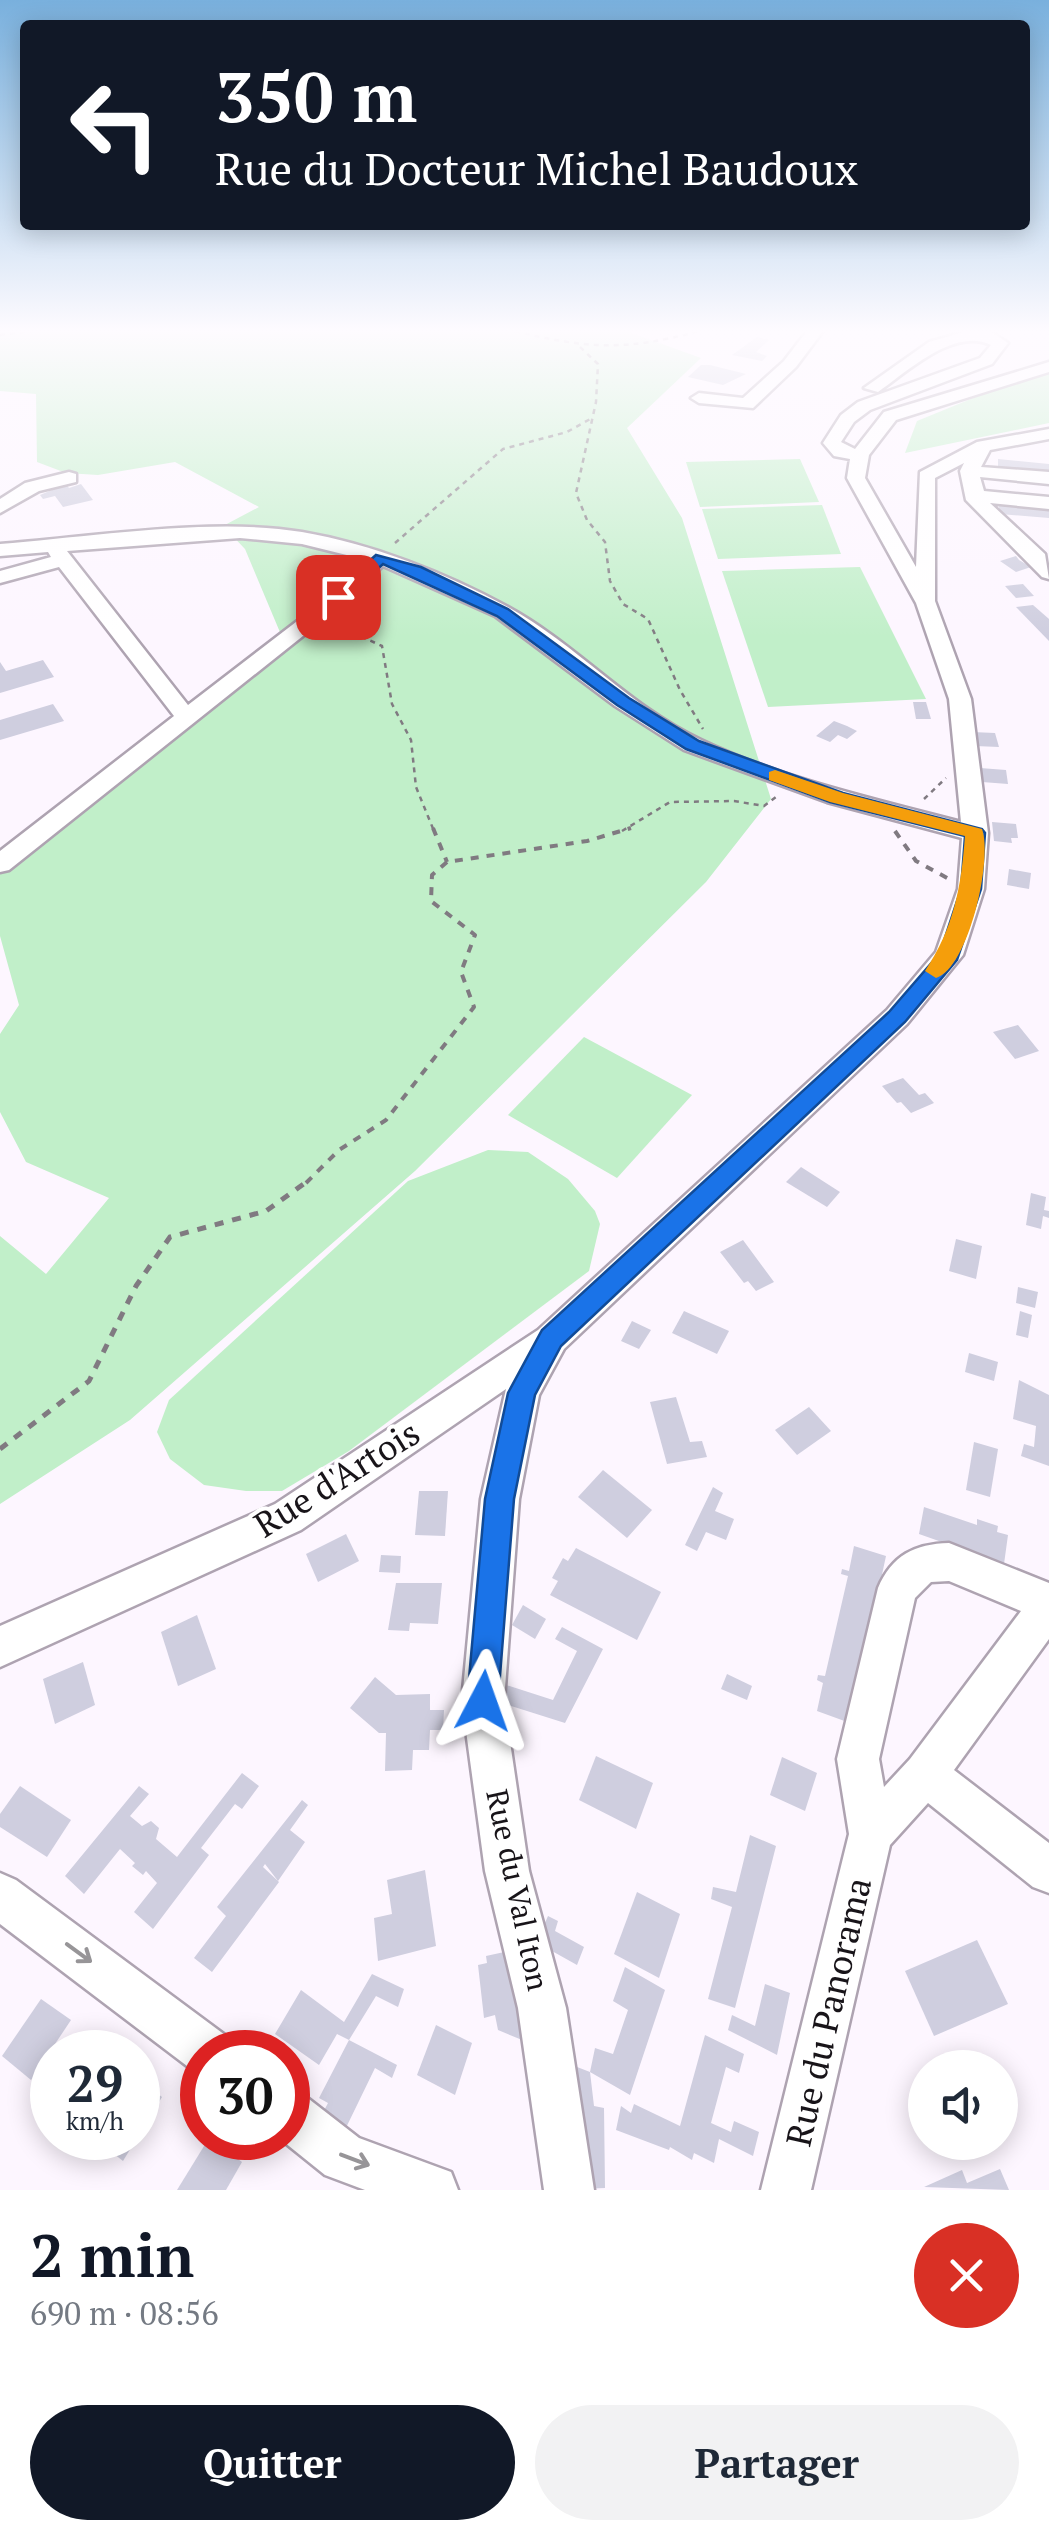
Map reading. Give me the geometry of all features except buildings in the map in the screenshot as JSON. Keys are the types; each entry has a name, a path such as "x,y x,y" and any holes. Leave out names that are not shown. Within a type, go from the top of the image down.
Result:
{"street":[{"path":"838,433 832,443 840,452 860,455 877,433"},
{"path":"926,603 926,476 983,446 1049,434"},
{"path":"983,446 969,471 973,496 988,517 1039,556 1049,573"},
{"name":"Rue du Val Iton","path":"569,2190 542,2008 507,1871 483,1701 494,1536 522,1393 552,1338 897,1017 949,955 971,889 975,833 960,699 926,603 856,478 860,455"},
{"path":"969,471 1049,478"},
{"path":"0,507 32,487 69,478"},
{"path":"973,496 1049,503"},
{"path":"0,550 58,553 240,532 302,538 381,558 502,612 623,701 692,745 836,798 975,833"},
{"path":"0,577 58,553"},
{"path":"58,553 185,716"},
{"path":"0,864 316,616 381,558"},
{"name":"Rue d'Artois","path":"0,1647 288,1517 552,1338"},
{"path":"469,1396 483,1395 500,1402 515,1423"},
{"name":"Rue du Panorama","path":"786,2190 870,1834 858,1759 898,1588 922,1562 949,1562 1046,1615 924,1774 870,1834"},
{"path":"924,1774 1049,1872"},
{"path":"0,1897 180,2031"},
{"path":"310,2131 342,2157 433,2190"}],"path":[{"path":"381,558 502,449 562,433"},
{"path":"589,433 576,493 587,520 605,542 610,581 623,604 648,619 680,690 700,718 706,736 692,745"},
{"path":"316,616 382,646 392,704 410,740 416,787 447,862"},
{"path":"922,803 950,775 968,770"},
{"path":"0,1448 89,1381 136,1286 170,1236 266,1212 306,1183 338,1150 386,1120 444,1048 474,1007 461,972 475,935 431,901 432,875 447,862 587,841 631,828 670,802 734,801 764,806 792,782"},
{"path":"893,825 901,847 922,867 971,889"}],"green space":[{"path":"37,433 630,433 682,518 771,799 706,882 415,1171 130,1420 0,1504 0,1236 46,1274 109,1198 26,1162 0,1112 0,1034 19,1005 0,936 0,873 282,637 245,549 223,526 259,507 175,462 98,475 66,473 37,462"},
{"path":"912,433 1000,433 905,453"},
{"path":"800,459 819,502 700,507 686,462"},
{"path":"822,505 841,554 718,559 702,509"},
{"path":"860,567 926,699 768,707 722,571"},
{"path":"584,1037 692,1095 617,1178 508,1115"},
{"path":"488,1150 528,1152 568,1179 595,1211 600,1224 589,1271 349,1451 282,1491 204,1485 170,1459 157,1432 169,1400 408,1181"}],"slow traffic":[{"path":"775,776 836,798 975,833 971,889 949,955 936,971"}],"route":[{"path":"338,597 381,558 416,570 502,612 623,701 692,745 836,798 975,833 971,889 949,955 897,1017 552,1338 522,1393 500,1499 483,1701"}]}
